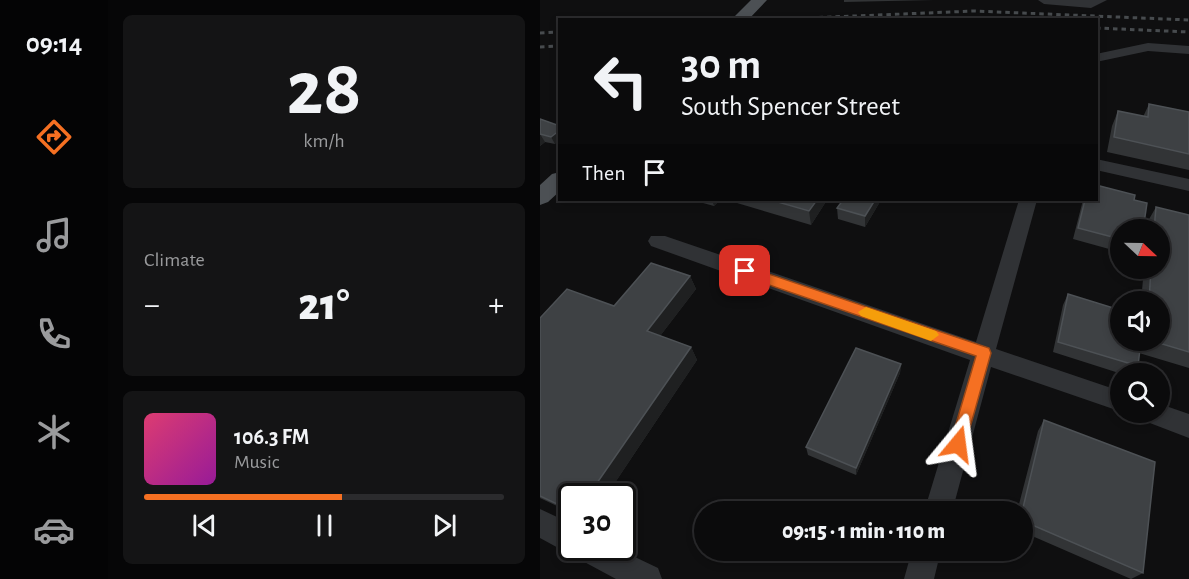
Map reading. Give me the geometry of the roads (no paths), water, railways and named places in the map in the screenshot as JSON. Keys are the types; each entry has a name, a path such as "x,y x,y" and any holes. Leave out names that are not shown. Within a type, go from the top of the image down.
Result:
{"main road":[{"path":"740,18 760,0"},
{"path":"540,197 558,181"}],"street":[{"path":"1044,0 1091,4 1101,0"},
{"path":"1098,58 1148,48 1189,50"},
{"path":"1098,164 1189,185"},
{"path":"941,501 1028,201"},
{"path":"658,241 1110,398"},
{"path":"1170,419 1189,426"},
{"path":"540,523 558,533"},
{"path":"612,561 647,579"},
{"path":"919,579 924,561"}],"railway":[{"path":"807,18 974,11 1189,20"},
{"path":"1098,28 1189,32"},
{"path":"540,33 558,32"},
{"path":"540,47 558,46"}]}
